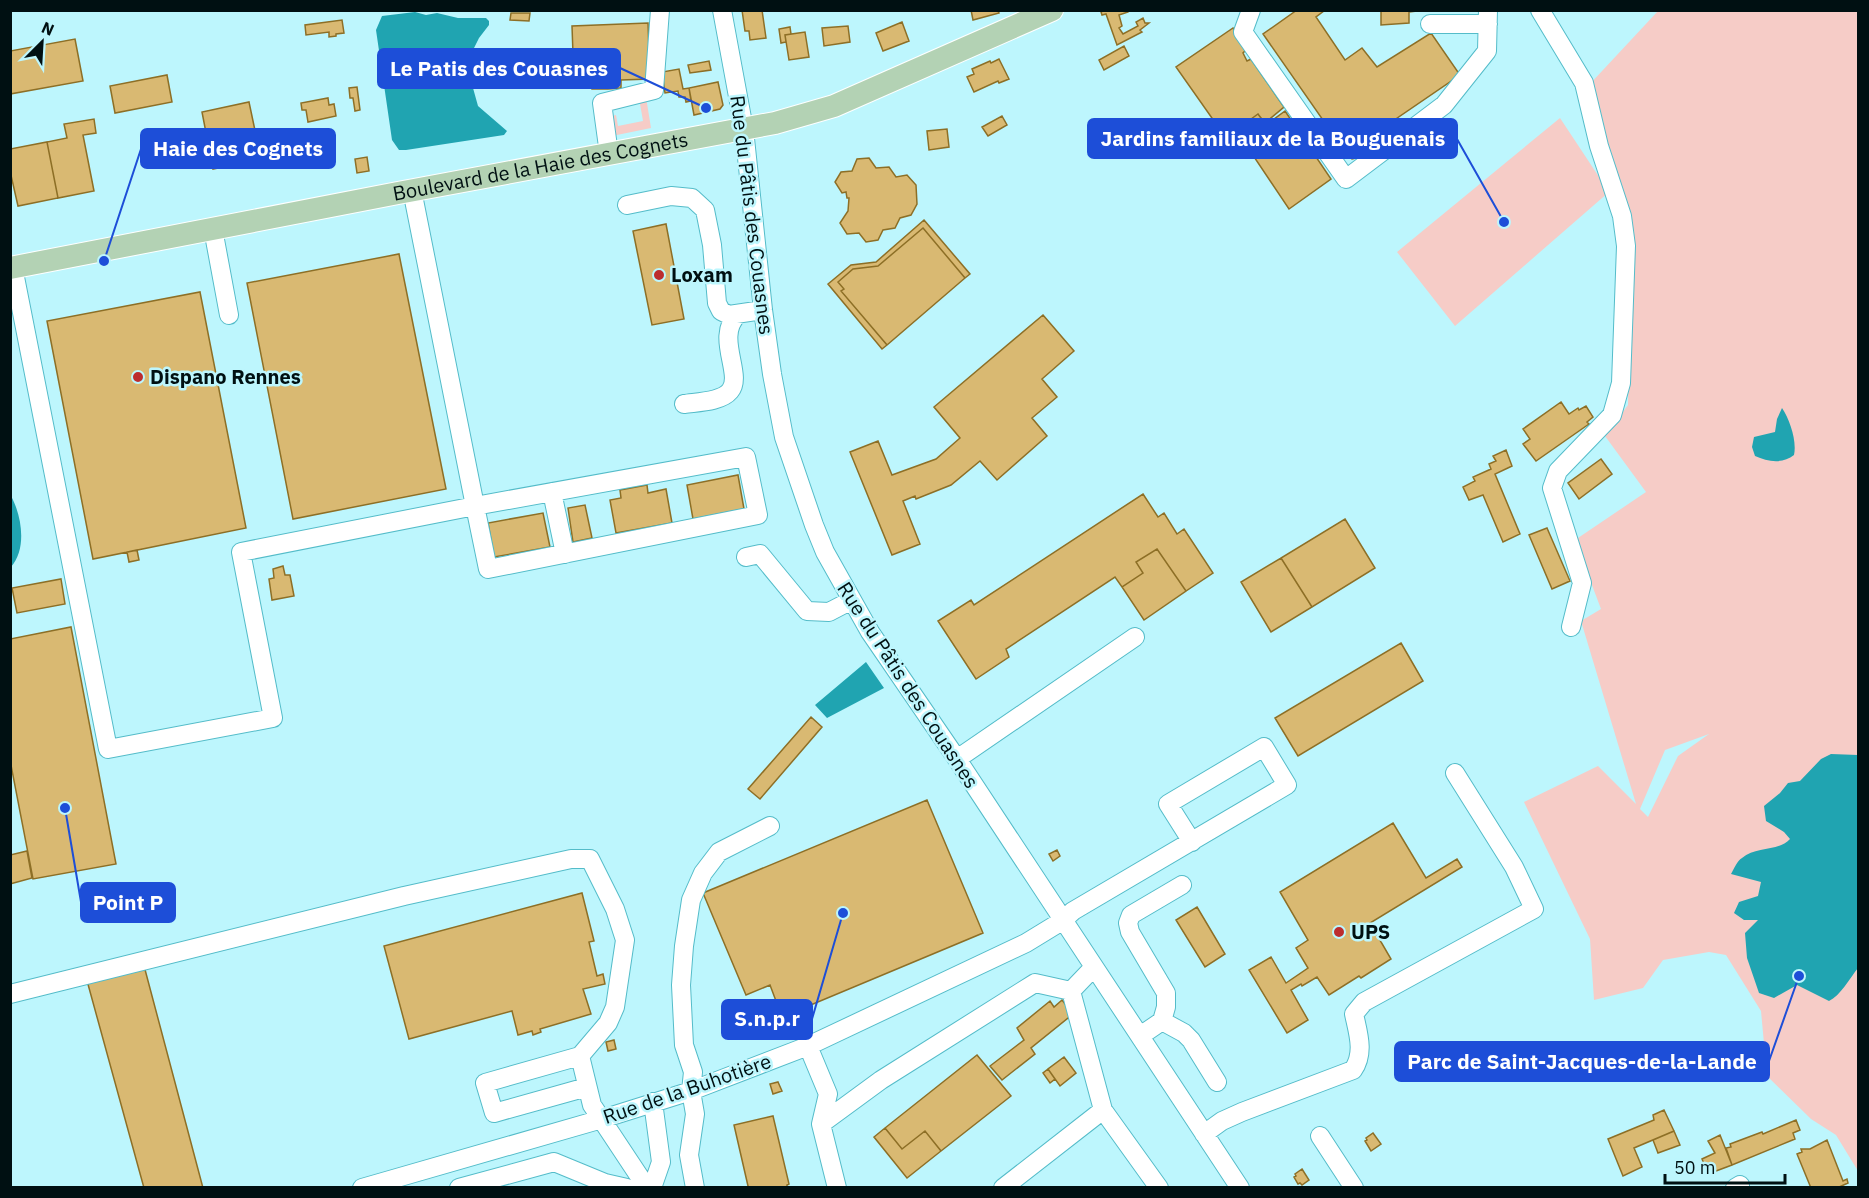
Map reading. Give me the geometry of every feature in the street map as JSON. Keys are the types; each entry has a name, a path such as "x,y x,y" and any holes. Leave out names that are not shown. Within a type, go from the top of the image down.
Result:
{"main road":[{"name":"Boulevard de la Haie des Cognets","path":"12,268 412,190 775,123 834,106 1052,10"}],"street":[{"path":"609,154 602,103 654,90 660,10"},
{"name":"Rue du Pâtis des Couasnes","path":"722,10 744,129 772,375 784,436 817,534 836,575 870,632 957,759 1240,1188"},
{"path":"1251,10 1243,32 1346,179 1444,105 1487,51 1488,17 1430,24"},
{"path":"1540,10 1584,83 1599,146 1622,216 1626,246 1621,383 1612,415 1558,471 1552,488 1582,583 1572,627"},
{"path":"12,268 108,749 273,718 241,552 475,506 746,457 758,515 488,569 475,506 412,190"},
{"path":"627,205 671,196 692,198 705,210 712,245 717,303 721,311 725,314 738,314 763,310"},
{"path":"213,229 229,315"},
{"path":"684,404 717,399 729,392 734,383 729,329 738,314"},
{"path":"552,492 565,554"},
{"path":"746,557 760,554 807,611 829,612 852,600"},
{"path":"957,759 1135,637"},
{"name":"Rue de la Buhotière","path":"362,1188 691,1091 808,1046 1026,943 1062,921 1073,911 1192,842 1287,785 1264,747 1168,804 1192,842"},
{"path":"1204,1134 1222,1121 1242,1112 1353,1070 1360,1050 1354,1014 1364,1002 1534,909 1514,867 1455,773"},
{"path":"695,1188 689,1155 695,1114 691,1091 693,1072 684,1045 681,986 684,946 692,900 703,873 719,852 770,826"},
{"path":"10,994 404,896 571,859 591,859 615,909 625,940 617,1001 612,1017 580,1056 485,1083 494,1113 587,1087"},
{"path":"1140,1036 1162,1021 1166,1007 1166,993 1130,932 1128,923 1131,915 1182,885"},
{"path":"1071,991 1094,967"},
{"path":"821,1124 881,1080 1035,982 1071,991"},
{"path":"1071,991 1103,1110 1159,1188"},
{"path":"1162,1021 1184,1033 1191,1040 1217,1082"},
{"path":"808,1046 828,1094 821,1124 837,1188"},
{"path":"580,1056 592,1105 647,1188"},
{"path":"652,1188 661,1162 653,1102"},
{"path":"1003,1188 1103,1110"},
{"path":"1320,1136 1354,1188"},
{"path":"459,1188 554,1162 605,1183 627,1188"}],"shaded area":[{"path":"1658,11 1858,11 1858,1171 1836,1135 1811,1119 1767,1076 1761,1011 1726,955 1709,952 1663,960 1643,988 1594,1000 1590,939 1524,802 1598,766 1636,804 1581,621 1601,609 1575,540 1646,492 1605,436 1628,405 1631,216 1589,85","holes":["1709,734 1678,756 1648,817 1640,809 1665,750"]},
{"path":"646,97 651,128 612,136 612,116 616,115 618,126 643,121 639,98"},
{"path":"1560,118 1609,192 1455,326 1397,252"}],"water":[{"path":"415,12 426,15 437,13 458,18 486,18 489,21 489,25 472,52 473,88 478,106 507,131 504,135 399,150 392,140 376,30 382,16"},
{"path":"1782,408 1792,431 1795,443 1794,455 1785,460 1775,461 1755,456 1752,447 1754,437 1775,432"},
{"path":"11,496 18,513 21,542 16,560 11,567"},
{"path":"866,662 884,688 827,718 815,705"},
{"path":"1831,754 1858,755 1858,968 1841,991 1829,1001 1797,985 1774,998 1759,993 1747,958 1745,933 1758,920 1744,920 1734,913 1739,902 1758,896 1761,882 1731,874 1739,861 1748,854 1779,846 1790,839 1784,832 1766,821 1764,806 1788,783 1800,781 1821,759"}],"building":[{"path":"742,10 762,10 766,38 750,40 749,31 745,31"},
{"path":"971,10 998,10 999,13 973,20"},
{"path":"1128,10 1119,15 1122,26 1119,28 1123,34 1138,26 1136,22 1143,18 1145,23 1149,23 1140,30 1142,32 1117,45 1106,14 1102,15 1101,12"},
{"path":"1297,10 1425,10 1409,12 1409,23 1381,25 1381,11 1324,11 1316,17 1345,60 1362,48 1377,67 1431,33 1460,75 1390,123 1394,131 1352,159 1263,34"},
{"path":"511,13 530,13 529,21 510,20"},
{"path":"342,20 344,33 329,37 329,32 306,35 305,25"},
{"path":"902,22 909,41 883,51 876,33"},
{"path":"648,23 650,79 621,80 621,88 608,89 592,89 592,81 574,82 572,26"},
{"path":"848,26 850,42 824,46 822,28"},
{"path":"790,27 791,34 785,35 786,42 781,43 779,29"},
{"path":"1233,28 1247,49 1243,53 1247,61 1251,59 1284,107 1265,123 1258,114 1226,138 1176,67"},
{"path":"805,32 809,57 789,60 785,35"},
{"path":"75,39 83,81 10,94 10,51"},
{"path":"1124,46 1129,56 1104,70 1099,60"},
{"path":"999,59 1009,79 999,83 998,81 974,92 967,77 974,74 972,69"},
{"path":"709,61 711,70 690,73 688,65"},
{"path":"679,69 683,89 689,88 691,101 686,102 685,97 679,97 678,91 665,93 662,72"},
{"path":"167,75 172,102 115,113 110,86"},
{"path":"718,82 723,105 720,109 694,115 689,88"},
{"path":"357,87 360,110 355,111 349,88"},
{"path":"328,98 329,105 334,104 336,116 308,122 306,110 302,110 301,103"},
{"path":"249,102 261,159 213,169 202,112"},
{"path":"1285,111 1331,179 1289,209 1236,130 1258,114 1266,125"},
{"path":"1002,116 1007,125 988,136 982,127"},
{"path":"94,119 96,133 83,135 94,191 58,198 47,142 67,138 64,124"},
{"path":"947,129 949,147 929,150 927,131"},
{"path":"47,142 58,198 18,206 10,171 10,149"},
{"path":"367,157 369,171 357,173 355,159"},
{"path":"869,158 876,168 889,167 896,177 907,175 916,185 917,204 911,215 900,218 895,228 883,230 878,240 866,242 859,233 847,234 840,223 848,211 849,198 846,192 842,193 835,182 841,172 852,171 857,159"},
{"path":"924,220 970,274 965,278 923,228 878,266 853,269 838,282 844,289 841,291 887,345 882,349 828,284 851,265 876,262"},
{"name":"Loxam","path":"666,224 684,319 652,325 633,231"},
{"path":"923,228 965,278 887,345 841,291 844,289 838,282 853,269 878,266"},
{"path":"399,254 446,489 293,519 247,283"},
{"name":"Dispano Rennes","path":"200,292 246,528 93,559 47,321"},
{"path":"1043,315 1074,351 1042,379 1057,397 1032,418 1047,436 997,480 980,461 951,485 916,499 915,496 903,501 920,544 892,555 850,452 878,441 892,475 936,459 960,438 934,407"},
{"path":"1561,402 1569,414 1586,406 1593,417 1587,422 1589,424 1536,461 1523,444 1530,439 1523,429"},
{"path":"1506,450 1512,466 1495,474 1520,534 1503,542 1483,495 1469,500 1463,487 1475,481 1473,477 1491,469 1489,464 1496,461 1493,456"},
{"path":"1601,459 1612,474 1579,499 1568,483"},
{"path":"738,475 744,509 693,519 687,485"},
{"path":"647,485 648,493 666,489 672,523 616,533 610,500 621,498 620,490"},
{"path":"1143,494 1158,517 1164,513 1177,534 1184,529 1213,573 1186,591 1157,549 1136,562 1143,573 1122,587 1115,577 1006,649 1009,657 976,679 938,621 971,600 974,605"},
{"path":"585,505 592,538 573,542 568,508"},
{"path":"543,513 550,547 494,557 488,523"},
{"path":"1345,519 1375,568 1312,607 1281,558"},
{"path":"1547,528 1570,581 1552,589 1529,535"},
{"path":"1157,549 1186,591 1144,620 1122,587 1143,573 1136,562"},
{"path":"137,550 139,560 129,562 127,552"},
{"path":"1281,558 1312,607 1271,632 1241,582"},
{"path":"283,566 285,575 290,575 294,596 272,600 269,579 274,578 273,569"},
{"path":"61,579 65,604 17,613 12,588"},
{"path":"71,627 116,864 33,879 10,760 10,639"},
{"path":"1401,643 1423,681 1298,756 1275,718"},
{"path":"811,717 822,727 760,799 748,789"},
{"path":"927,800 983,933 782,1017 770,985 746,995 703,893"},
{"name":"UPS","path":"1393,823 1426,878 1457,859 1462,867 1370,923 1391,959 1329,995 1317,977 1291,990 1308,1020 1287,1033 1249,970 1271,957 1286,983 1308,968 1296,948 1308,940 1280,892"},
{"path":"1057,850 1060,856 1053,861 1049,854"},
{"path":"27,851 32,878 10,884 10,855"},
{"path":"582,893 594,941 589,942 597,976 603,974 605,984 583,989 591,1014 540,1029 541,1032 533,1035 532,1031 518,1035 512,1011 409,1039 384,946"},
{"path":"1197,907 1225,954 1205,967 1176,920"},
{"path":"143,962 203,1188 144,1188 86,977"},
{"path":"1062,1000 1073,1014 1031,1048 1035,1054 1002,1080 990,1066 1024,1040 1017,1028 1050,1001 1054,1007"},
{"path":"614,1040 616,1049 608,1051 606,1042"},
{"path":"977,1055 1011,1096 941,1151 925,1131 902,1149 885,1128"},
{"path":"1064,1057 1076,1073 1060,1086 1048,1069"},
{"path":"1048,1069 1055,1079 1050,1083 1043,1073"},
{"path":"778,1082 782,1091 773,1094 770,1084"},
{"path":"1664,1110 1674,1131 1634,1148 1642,1167 1623,1176 1608,1139 1654,1120 1653,1115"},
{"path":"773,1116 789,1184 787,1188 750,1188 734,1125"},
{"path":"1796,1120 1800,1130 1793,1133 1795,1139 1732,1165 1726,1148 1731,1147 1730,1144 1762,1132 1763,1134"},
{"path":"885,1128 902,1149 925,1131 941,1151 907,1178 874,1137"},
{"path":"1674,1131 1680,1145 1658,1153 1653,1140"},
{"path":"1373,1133 1381,1144 1371,1151 1365,1141"},
{"path":"1720,1135 1732,1165 1708,1174 1702,1159 1715,1153 1708,1141"},
{"path":"1827,1140 1843,1181 1847,1179 1848,1183 1837,1188 1811,1188 1797,1154 1802,1152 1801,1149 1810,1149"},
{"path":"1302,1169 1309,1180 1302,1185 1298,1184 1294,1177"}],"place":[{"name":"Le Patis des Couasnes","path":"706,108"},
{"name":"Jardins familiaux de la Bouguenais","path":"1504,222"},
{"name":"Haie des Cognets","path":"104,261"},
{"name":"Loxam","path":"659,275"},
{"name":"Dispano Rennes","path":"138,377"},
{"name":"Point P","path":"65,808"},
{"name":"S.n.p.r","path":"843,913"},
{"name":"UPS","path":"1339,932"},
{"name":"Parc de Saint-Jacques-de-la-Lande","path":"1799,976"}]}
